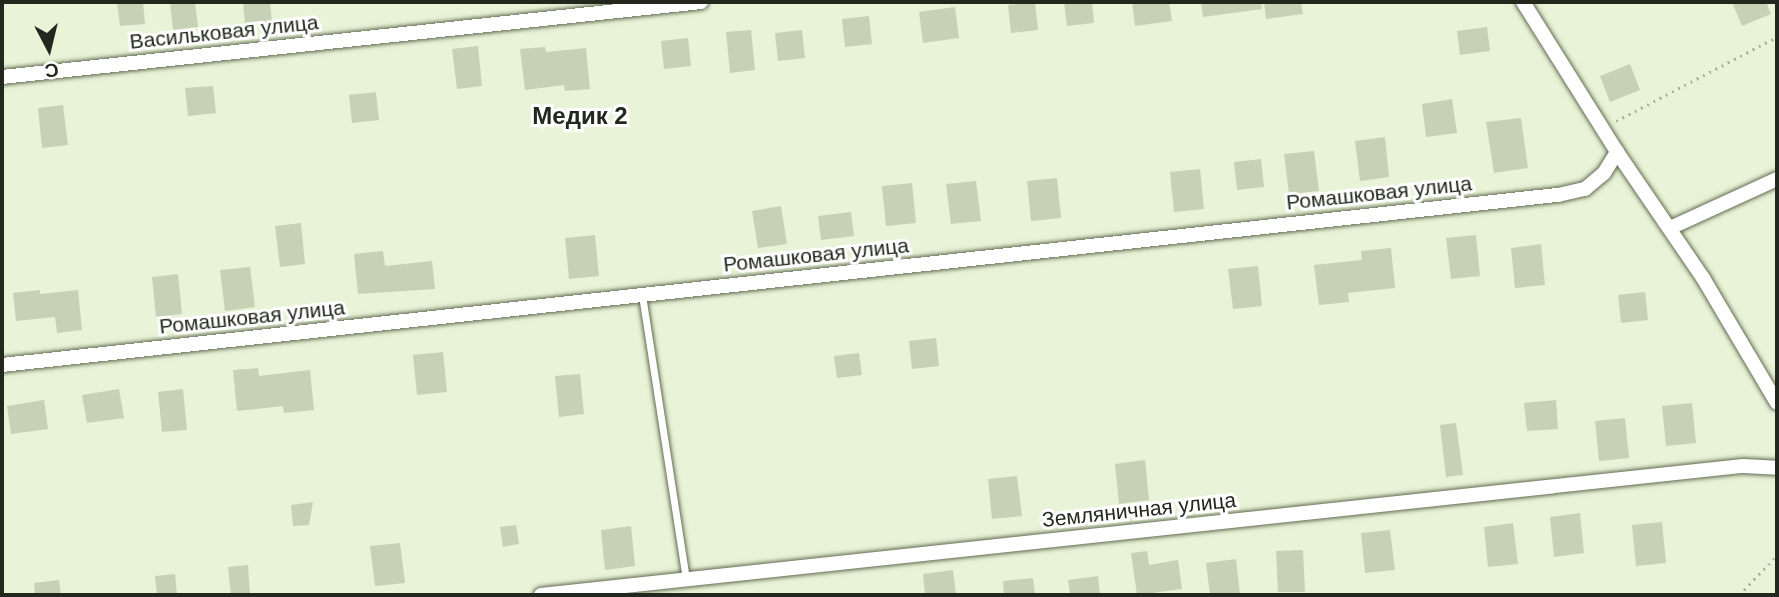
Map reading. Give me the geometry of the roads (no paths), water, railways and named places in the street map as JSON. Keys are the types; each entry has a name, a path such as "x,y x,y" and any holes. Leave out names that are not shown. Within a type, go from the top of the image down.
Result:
{"street":[{"name":"Васильковая улица","path":"2,77 701,2"},
{"path":"1523,2 1617,152 1670,228 1777,403"},
{"name":"Ромашковая улица","path":"2,365 1558,195 1585,189 1604,173 1617,152"},
{"path":"1670,228 1777,179"},
{"name":"Земляничная улица","path":"541,595 1742,466 1777,468"}],"lane":[{"path":"642,295 687,580"}],"district":[{"name":"Медик 2","path":"580,116"}]}
